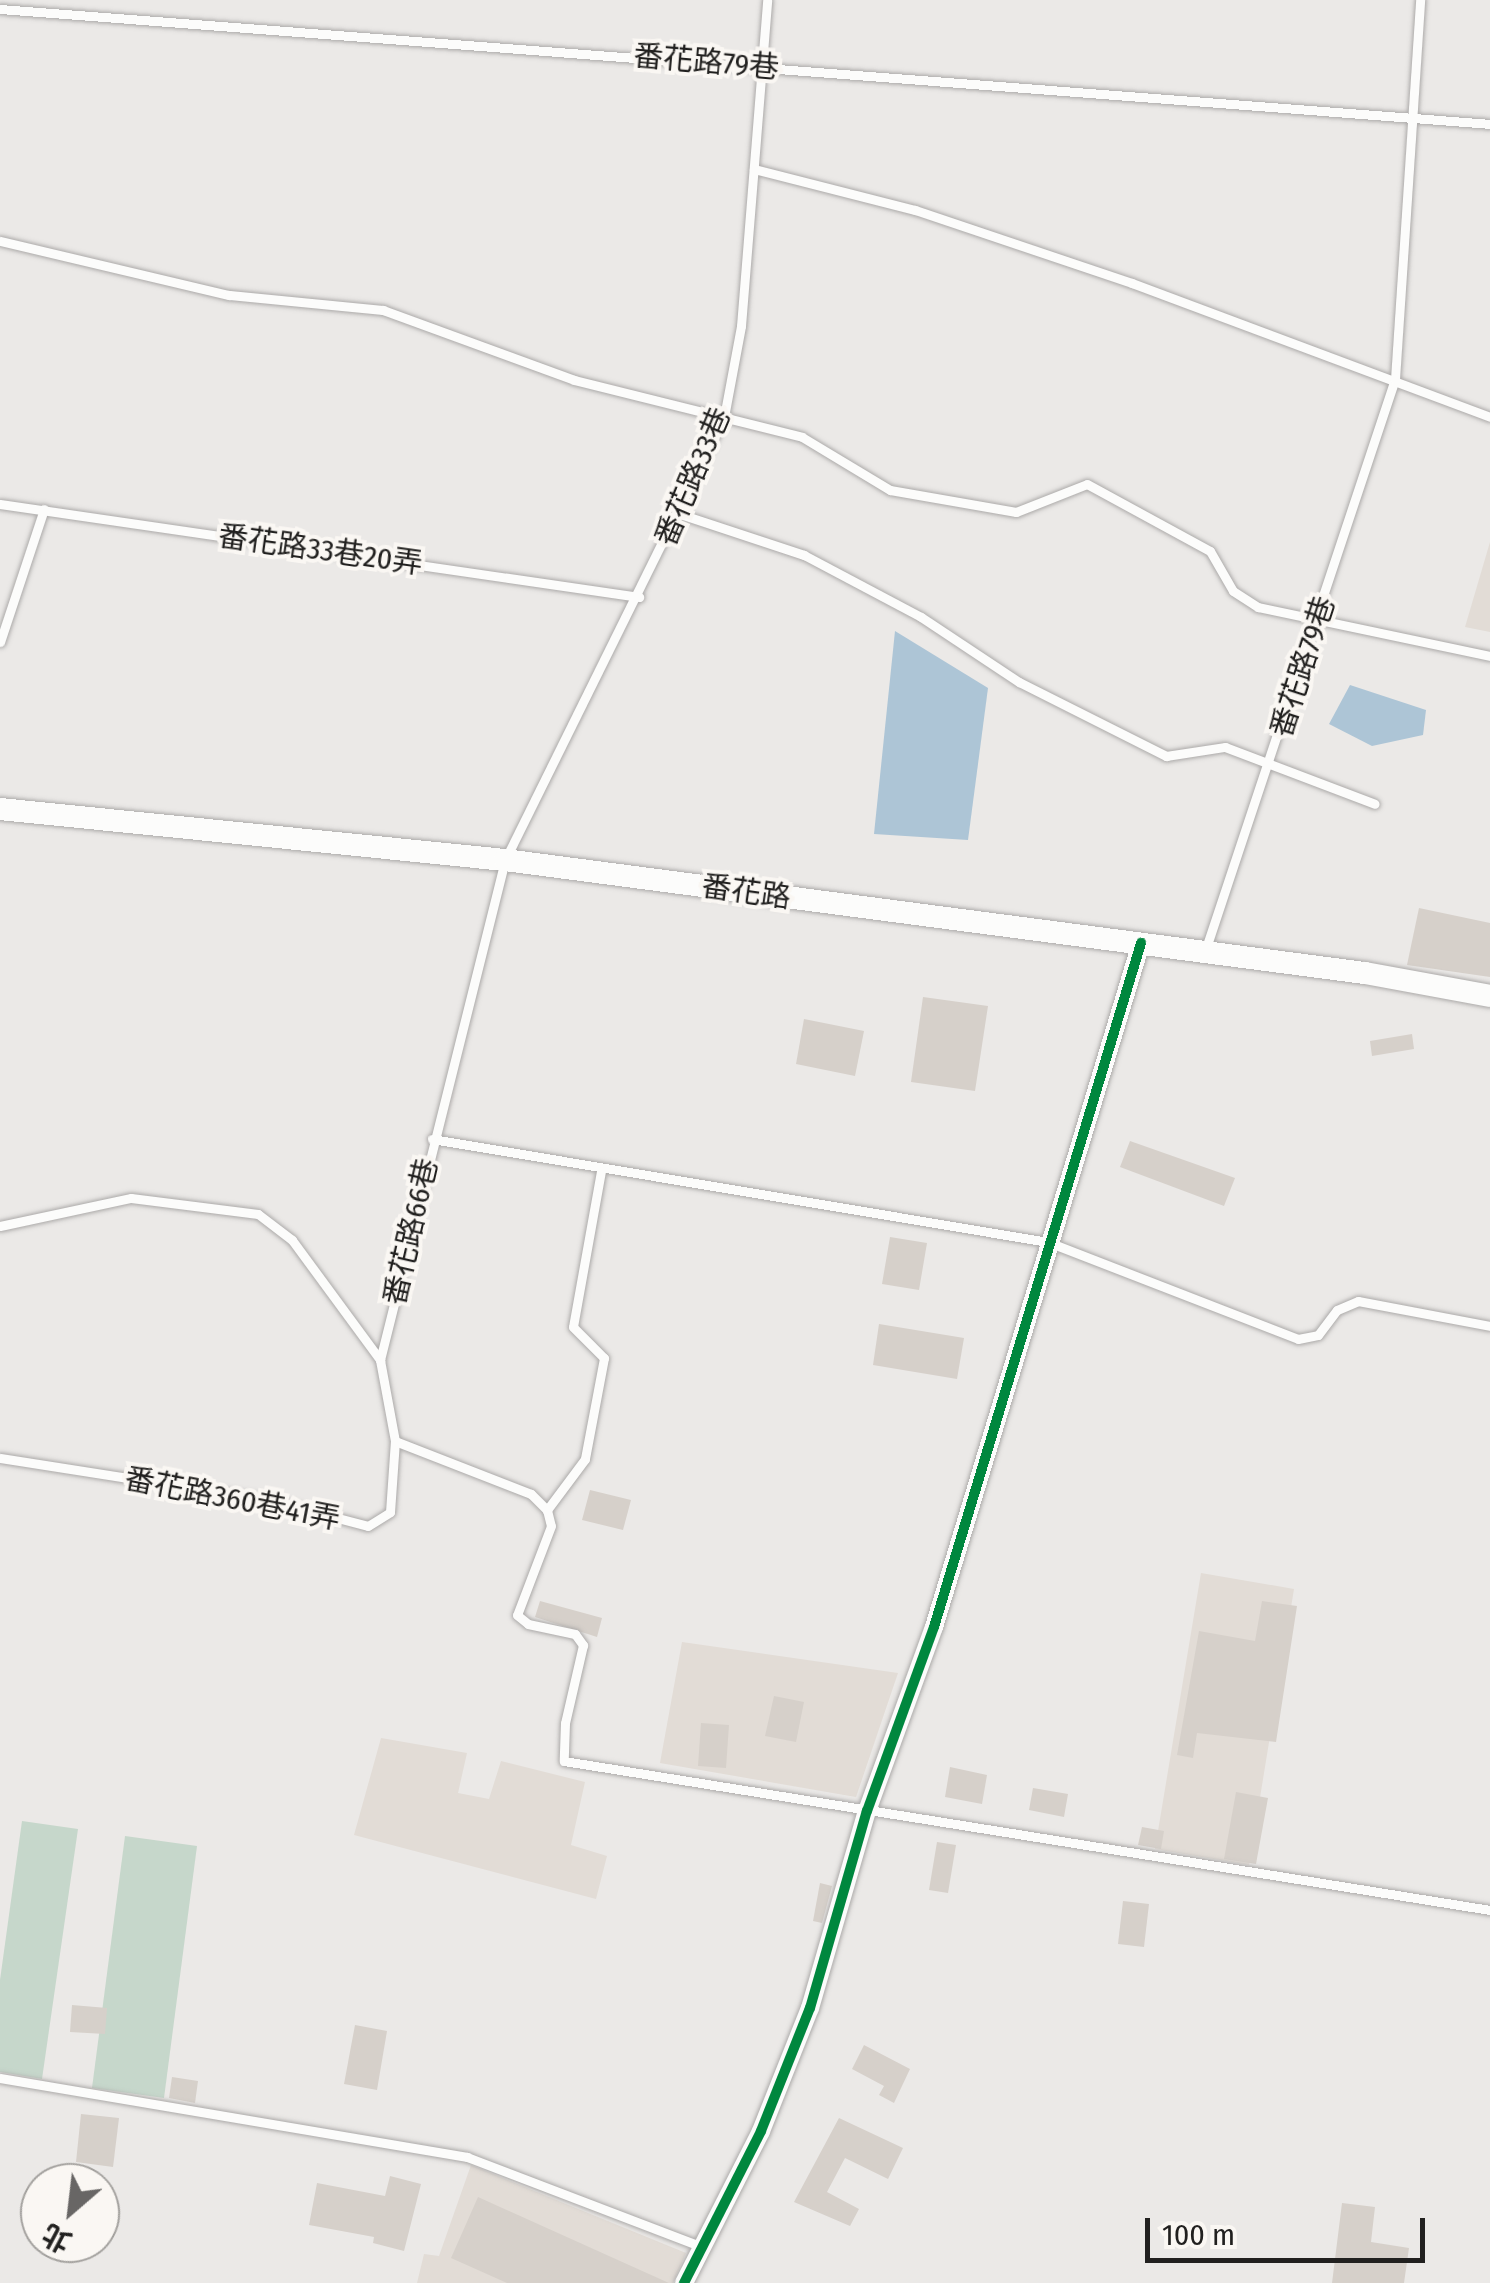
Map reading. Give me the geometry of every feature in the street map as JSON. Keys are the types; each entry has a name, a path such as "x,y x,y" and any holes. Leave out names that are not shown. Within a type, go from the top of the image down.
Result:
{"main road":[{"name":"番花路","path":"0,809 505,860 1141,943 1490,996"}],"street":[{"path":"684,2283 761,2131 810,2008 867,1812 934,1628 1141,943"}],"lane":[{"name":"番花路33巷","path":"505,860 639,597 724,418 741,326 767,0"},
{"name":"番花路79巷","path":"1204,952 1319,620 1395,379 1420,0"},
{"name":"番花路79巷","path":"0,9 1412,118"},
{"path":"1412,118 1490,124"},
{"path":"754,169 916,210 1395,379 1490,417"},
{"path":"0,241 230,295 383,310 574,380 802,437 890,490 961,505 1032,510 1087,484 1210,551 1233,591 1258,608 1490,656"},
{"name":"番花路33巷20弄","path":"0,504 639,597"},
{"path":"0,642 44,509"},
{"path":"680,514 804,555 921,617 1019,682 1166,756 1225,747 1375,804"},
{"name":"番花路66巷","path":"395,1442 380,1360 432,1139 505,860"},
{"path":"432,1139 1048,1242 1298,1340 1318,1335 1337,1310 1358,1301 1490,1326"},
{"path":"548,1510 584,1459 604,1358 573,1326 601,1170"},
{"path":"0,1226 142,1198 258,1214 292,1240 380,1360"},
{"path":"395,1442 531,1494 548,1510 551,1526 517,1615 528,1624 575,1634 583,1645 565,1723 564,1762 1490,1910"},
{"name":"番花路360巷41弄","path":"0,1458 269,1500 368,1526 390,1512 395,1442"},
{"path":"0,2078 468,2157 700,2246"}],"shaded area":[{"path":"1490,542 1490,632 1465,627"},
{"path":"1201,1573 1294,1589 1249,1865 1155,1849"},
{"path":"682,1642 898,1673 856,1797 660,1763"},
{"path":"381,1738 467,1753 458,1793 489,1799 501,1761 585,1782 571,1845 607,1856 596,1899 354,1835"},
{"path":"471,2165 686,2253 673,2283 417,2283 424,2254 439,2256"}],"green space":[{"path":"22,1821 78,1829 42,2079 0,2072 0,1980"},
{"path":"125,1836 197,1846 164,2098 92,2088"}],"water":[{"path":"895,631 988,688 968,840 874,834"},
{"path":"1350,685 1426,710 1423,735 1372,746 1329,724"}],"building":[{"path":"1419,908 1490,923 1490,977 1407,965"},
{"path":"923,997 988,1006 975,1091 911,1082"},
{"path":"804,1019 864,1031 855,1076 796,1064"},
{"path":"1412,1034 1414,1049 1372,1056 1370,1041"},
{"path":"1130,1141 1235,1178 1224,1206 1120,1167"},
{"path":"890,1237 927,1243 919,1290 882,1284"},
{"path":"879,1324 964,1338 957,1379 873,1365"},
{"path":"590,1490 631,1500 623,1530 582,1520"},
{"path":"540,1601 602,1618 597,1637 535,1617"},
{"path":"1262,1601 1297,1606 1276,1742 1197,1733 1193,1758 1177,1755 1199,1631 1255,1641"},
{"path":"774,1696 804,1702 796,1742 765,1736"},
{"path":"701,1723 729,1725 726,1768 698,1766"},
{"path":"950,1767 987,1775 982,1804 945,1797"},
{"path":"1033,1788 1068,1794 1064,1817 1029,1810"},
{"path":"1236,1792 1268,1798 1256,1864 1224,1859"},
{"path":"1142,1827 1164,1831 1161,1849 1138,1845"},
{"path":"937,1842 956,1845 948,1893 929,1890"},
{"path":"820,1883 832,1886 822,1923 813,1921"},
{"path":"1123,1901 1149,1904 1144,1947 1118,1944"},
{"path":"72,2005 107,2008 105,2034 70,2032"},
{"path":"355,2025 387,2031 377,2090 344,2084"},
{"path":"864,2045 910,2069 894,2103 879,2095 884,2086 852,2069"},
{"path":"172,2077 198,2081 195,2103 169,2098"},
{"path":"81,2114 119,2118 113,2163 76,2162"},
{"path":"839,2118 903,2148 888,2179 845,2158 827,2192 859,2209 850,2226 794,2202"},
{"path":"390,2176 421,2184 404,2251 373,2243 374,2237 309,2225 317,2183 385,2196"},
{"path":"478,2197 669,2283 507,2283 451,2258"},
{"path":"1342,2203 1375,2207 1371,2242 1409,2248 1404,2283 1332,2283"}],"cycle path":[{"path":"684,2283 761,2131 810,2008 867,1811 934,1627 1141,943"}]}
